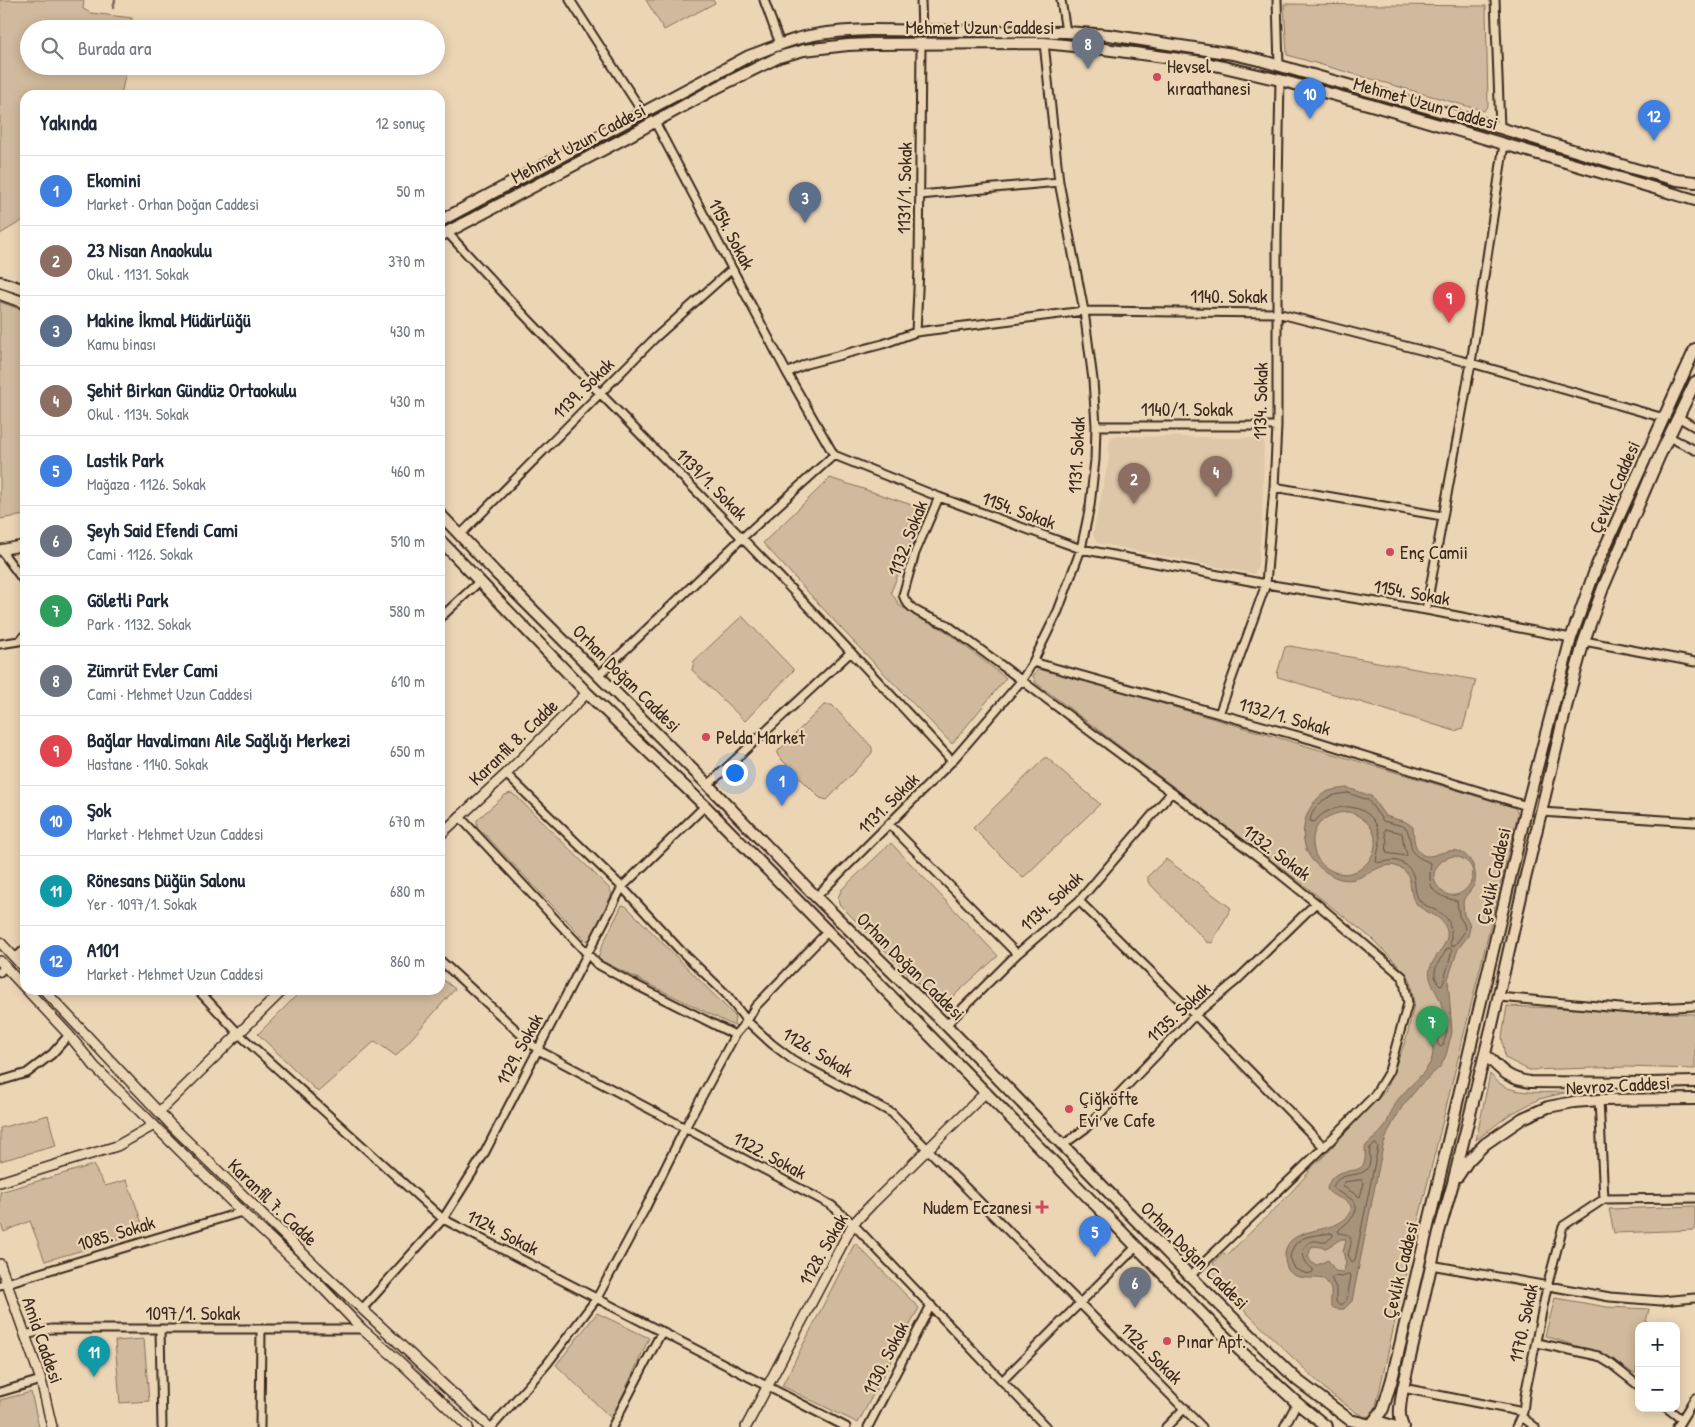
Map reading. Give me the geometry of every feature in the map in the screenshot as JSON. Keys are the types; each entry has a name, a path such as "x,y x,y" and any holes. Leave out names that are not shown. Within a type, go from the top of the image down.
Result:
{"main road":[{"path":"445,218 749,56 802,38 838,32 870,30 1066,32 1110,35 1233,54 1500,128 1635,170 1677,180 1695,182"},
{"name":"Mehmet Uzun Caddesi","path":"445,233 716,88 779,58 804,50 848,45 1044,43 1202,62 1280,80 1371,105 1695,200"},
{"path":"0,282 20,288"},
{"path":"0,294 20,301"},
{"name":"Çevlik Caddesi","path":"1369,1426 1383,1409 1392,1379 1527,806 1571,638 1598,564 1695,349"},
{"name":"Çevlik Caddesi","path":"1402,1427 1400,1413 1403,1388 1431,1265 1499,997 1541,812 1584,641 1603,588 1695,382"},
{"name":"Orhan Doğan Caddesi","path":"445,519 496,573 708,785 816,897 946,1025 1190,1276 1297,1380 1350,1420 1369,1426 1383,1423 1396,1427"},
{"path":"445,545 587,693 704,806 1220,1332 1327,1427"},
{"name":"Nevroz Caddesi","path":"1485,1054 1504,1074 1516,1080 1530,1082 1695,1082"},
{"name":"Nevroz Caddesi","path":"1453,1184 1468,1161 1485,1144 1523,1118 1548,1107 1599,1100 1695,1099"}],"street":[{"path":"570,0 643,113"},
{"path":"764,0 780,44"},
{"path":"921,0 922,31"},
{"path":"1061,0 1066,32"},
{"path":"1277,0 1279,66"},
{"path":"1495,0 1500,128"},
{"name":"1131. Sokak","path":"816,897 952,761 1022,680 1058,611 1081,549 1090,506 1096,426 1093,380 1084,311 1059,182 1044,43"},
{"name":"1131/1. Sokak","path":"916,332 920,195 921,44"},
{"name":"1134. Sokak","path":"1219,714 1266,584 1277,426 1277,238 1280,80"},
{"name":"1154. Sokak","path":"655,122 787,373 834,455 940,497 1081,549 1266,584 1426,610 1571,638"},
{"path":"1426,610 1470,363 1504,144"},
{"path":"920,195 1059,182"},
{"name":"1139/1. Sokak","path":"445,235 742,538 952,761"},
{"name":"1139. Sokak","path":"461,534 655,338 732,269"},
{"name":"1140. Sokak","path":"787,373 806,364 883,344 916,332 1084,311 1277,313 1470,363 1664,418"},
{"path":"1678,417 1695,427"},
{"name":"1140/1. Sokak","path":"1096,426 1277,426"},
{"path":"1669,437 1695,450"},
{"path":"599,675 742,538 834,455"},
{"path":"1274,487 1442,516"},
{"name":"1132. Sokak","path":"940,497 915,553 903,595 912,608 946,624 1265,862 1403,977 1408,1003 1389,1071 1374,1096 1190,1276"},
{"path":"20,546 1,550 20,576"},
{"path":"445,613 480,581"},
{"path":"0,644 20,640"},
{"path":"1584,641 1695,662"},
{"path":"708,785 851,652"},
{"name":"1132/1. Sokak","path":"1033,662 1313,740 1527,806"},
{"name":"Karanfil 8. Cadde","path":"445,830 506,774 587,693"},
{"name":"1126. Sokak","path":"506,774 622,887 679,949 726,994 746,1021 772,1044 794,1060 892,1113 1202,1427"},
{"name":"1134. Sokak","path":"946,1025 1018,954 1079,901 1171,793"},
{"name":"1129. Sokak","path":"363,1308 443,1219 484,1154 622,887 704,806"},
{"path":"1541,812 1695,822"},
{"path":"459,816 597,964 628,982 735,1035"},
{"path":"890,825 1018,954"},
{"path":"1079,901 1195,1015 1324,1147"},
{"name":"1135. Sokak","path":"1063,1145 1086,1128 1195,1015 1236,982 1316,903"},
{"path":"490,1427 547,1364 597,1298 735,1035 755,1007 828,932"},
{"path":"0,942 20,964"},
{"path":"15,958 20,954"},
{"name":"1122. Sokak","path":"445,965 538,1050 831,1205 853,1224 1046,1427"},
{"name":"Karanfil 7. Cadde","path":"2,966 20,983"},
{"name":"Karanfil 7. Cadde","path":"32,995 69,1035 95,1067 242,1212 316,1281 362,1329 398,1360 468,1427"},
{"name":"Karanfil 7. Cadde","path":"49,995 159,1112 317,1267 490,1427"},
{"name":"1124. Sokak","path":"203,995 239,1034 443,1219 846,1427"},
{"path":"159,1112 278,995"},
{"path":"1499,997 1631,1009 1695,1006"},
{"path":"0,1081 27,1073 52,1054 69,1035"},
{"name":"1128. Sokak","path":"746,1427 853,1224 986,1092"},
{"path":"1599,1100 1604,1199 1695,1198"},
{"path":"0,1182 117,1146 154,1125"},
{"name":"1170. Sokak","path":"1516,1427 1522,1414 1547,1286 1563,1226 1604,1199"},
{"name":"1085. Sokak","path":"3,1284 242,1212"},
{"path":"1002,1380 1137,1246"},
{"name":"Amid Caddesi","path":"0,1264 3,1284 25,1335 41,1380 52,1427"},
{"path":"1431,1265 1610,1297 1661,1301 1695,1298"},
{"name":"1130. Sokak","path":"868,1427 931,1305"},
{"name":"1097/1. Sokak","path":"25,1335 51,1329 362,1329"},
{"path":"260,1427 261,1329"},
{"path":"160,1330 162,1427"},
{"path":"612,1427 662,1331"},
{"path":"1537,1343 1598,1356 1635,1383"},
{"path":"0,1392 41,1380"},
{"path":"1403,1388 1522,1414 1534,1427"},
{"path":"1676,1427 1695,1398"},
{"path":"1284,1427 1297,1402"},
{"path":"1166,1427 1184,1408"},
{"path":"1673,1412 1681,1419"}],"shaded area":[{"path":"0,0 84,0 83,9 91,13 132,18 132,20 20,20 20,75 125,75 122,90 20,90 20,222 0,234"},
{"path":"646,0 713,0 715,3 664,30"},
{"path":"1284,4 1486,6 1488,105 1484,111 1287,55"},
{"path":"0,302 20,309 20,516 0,519"},
{"path":"1112,436 1259,438 1264,441 1262,521 1258,566 1254,574 1097,543 1093,534 1109,458 1108,447"},
{"path":"830,478 924,509 891,592 900,606 944,630 1006,678 952,744 851,639 763,543"},
{"path":"742,616 794,670 745,721 692,670 694,661"},
{"path":"1290,646 1476,680 1463,728 1455,731 1278,677 1277,674 1285,647"},
{"path":"1039,668 1514,807 1518,813 1409,1259 1374,1415 1365,1417 1357,1413 1327,1391 1210,1277 1215,1267 1213,1263 1224,1253 1227,1255 1284,1200 1309,1172 1308,1170 1323,1157 1384,1093 1407,1036 1414,1004 1410,979 1370,937 1036,683 1033,676"},
{"path":"824,705 832,705 872,747 872,753 827,800 820,798 778,756 778,751"},
{"path":"1046,757 1100,804 1023,878 973,828"},
{"path":"511,793 610,889 612,894 591,939 586,941 477,826 477,820 505,795"},
{"path":"891,843 998,956 941,1007 839,904 838,897 842,889"},
{"path":"1166,859 1231,908 1212,943 1207,942 1148,882 1148,876"},
{"path":"622,905 626,906 735,1016 734,1026 598,959 601,948"},
{"path":"445,981 455,989 396,1056 375,1041 318,1092 258,1034 297,995 445,995"},
{"path":"1507,1006 1695,1014 1695,1069 1626,1067 1529,1070 1505,1058 1502,1037"},
{"path":"1490,1074 1502,1085 1516,1090 1568,1092 1539,1099 1509,1115 1476,1140"},
{"path":"48,1115 56,1146 0,1161 0,1128"},
{"path":"93,1165 105,1186 127,1180 145,1232 45,1261 30,1221 4,1232 0,1222 0,1192"},
{"path":"1695,1206 1695,1230 1614,1233 1609,1209"},
{"path":"855,1243 919,1308 858,1423 782,1386"},
{"path":"1555,1298 1607,1307 1649,1309 1646,1322 1635,1322 1635,1374 1602,1354 1545,1336"},
{"path":"597,1313 649,1338 612,1419 556,1365"},
{"path":"144,1339 149,1401 120,1403 115,1341"},
{"path":"31,1392 39,1427 0,1427 0,1400"}],"water":[{"path":"1348,788 1371,796 1385,816 1406,822 1413,827 1417,850 1423,855 1428,856 1453,851 1466,855 1475,870 1475,882 1463,902 1464,915 1469,922 1470,928 1468,936 1458,949 1448,979 1452,1032 1446,1055 1441,1066 1421,1084 1402,1107 1389,1130 1383,1146 1352,1301 1344,1309 1338,1309 1332,1307 1331,1290 1324,1279 1299,1277 1290,1272 1285,1259 1286,1248 1291,1240 1299,1235 1330,1227 1347,1217 1351,1211 1351,1206 1327,1189 1330,1181 1340,1173 1357,1170 1361,1167 1365,1161 1365,1147 1382,1131 1397,1101 1431,1061 1433,1052 1432,1032 1442,1015 1442,1009 1429,975 1432,964 1444,944 1447,934 1444,923 1440,919 1418,906 1415,902 1407,873 1398,867 1389,865 1354,879 1343,879 1331,875 1316,864 1310,856 1306,848 1304,828 1310,809 1323,794 1332,790","holes":["1349,812 1364,820 1373,831 1375,843 1372,855 1366,864 1356,871 1344,874 1330,870 1322,864 1315,853 1313,841 1314,834 1321,822 1333,815","1454,856 1466,861 1472,868 1472,877 1469,885 1463,892 1455,895 1446,894 1438,887 1434,877 1437,867 1449,857","1341,1239 1345,1239 1343,1252 1346,1263 1342,1272 1335,1271 1328,1260 1317,1265 1312,1263 1308,1257 1311,1247 1326,1248"]}],"waterway":[{"path":"113,8 115,0"}],"place":[{"name":"Zümrüt Evler Cami","path":"1088,69"},
{"name":"Hevsel kıraathanesi","path":"1157,77"},
{"name":"Şok","path":"1310,119"},
{"name":"A101","path":"1654,141"},
{"name":"Makine İkmal Müdürlüğü","path":"805,223"},
{"name":"Bağlar Havalimanı Aile Sağlığı Merkezi","path":"1449,323"},
{"name":"Şehit Birkan Gündüz Ortaokulu","path":"1216,497"},
{"name":"23 Nisan Anaokulu","path":"1134,504"},
{"name":"Enç Camii","path":"1390,552"},
{"name":"Pelda Market","path":"706,737"},
{"name":"Ekomini","path":"782,806"},
{"name":"Göletli Park","path":"1432,1047"},
{"name":"Çiğköfte Evi ve Cafe","path":"1069,1109"},
{"name":"Nudem Eczanesi","path":"1042,1207"},
{"name":"Lastik Park","path":"1095,1257"},
{"name":"Şeyh Said Efendi Cami","path":"1135,1308"},
{"name":"Pınar Apt.","path":"1167,1341"},
{"name":"Rönesans Düğün Salonu","path":"94,1377"}]}
